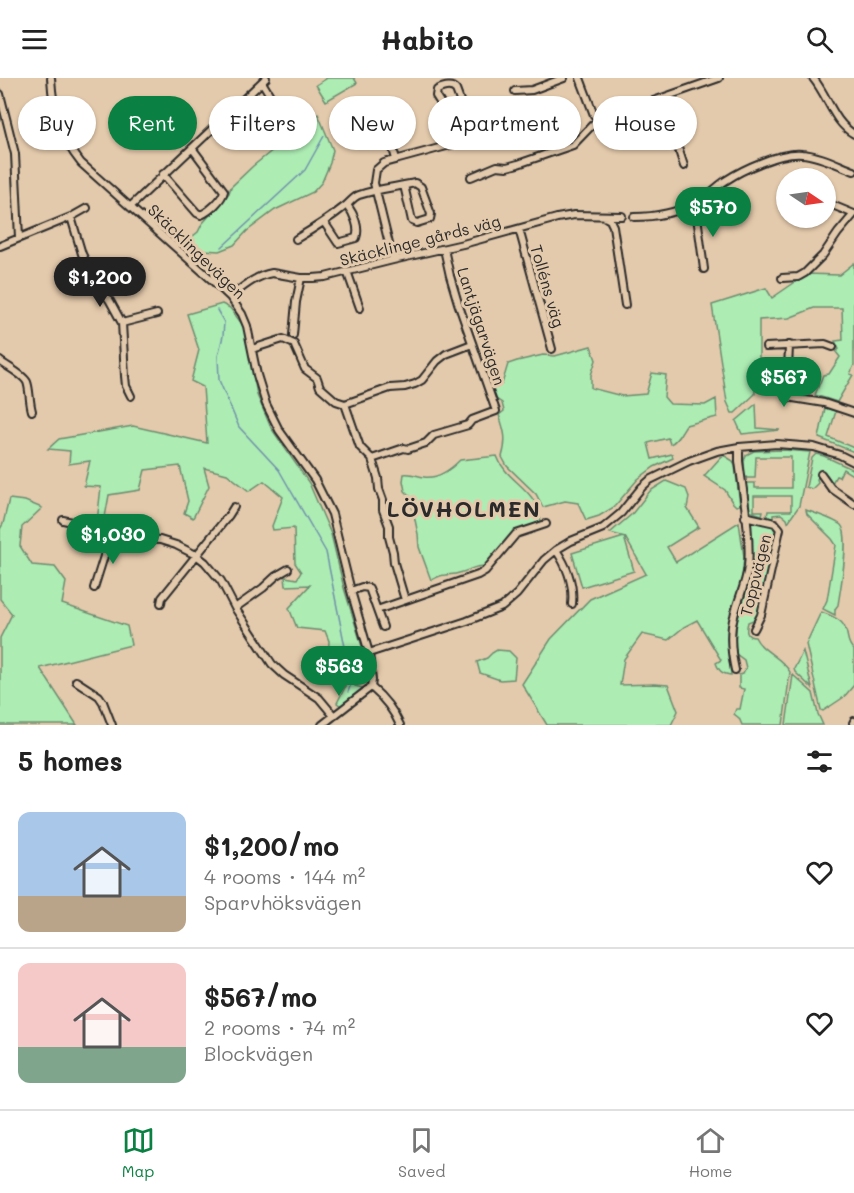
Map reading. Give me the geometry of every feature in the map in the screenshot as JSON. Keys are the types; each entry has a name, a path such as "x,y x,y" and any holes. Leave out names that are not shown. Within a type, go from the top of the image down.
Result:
{"street":[{"name":"Skäcklingevägen","path":"51,78 55,114 65,141 73,153 89,171 230,297 242,314 247,326 261,389 272,417 318,485 332,514 369,653 371,687"},
{"path":"515,91 532,90 564,78"},
{"path":"580,78 593,112"},
{"path":"670,96 719,78"},
{"path":"813,78 825,94 832,111 854,134"},
{"path":"197,143 264,80 273,96"},
{"path":"454,87 464,114 448,115 436,96 437,90 454,87"},
{"path":"0,94 15,154 18,238"},
{"path":"373,111 384,122 388,131 365,138 359,133 357,123 367,113 373,111"},
{"path":"471,177 498,166 507,167 518,164 573,145 593,124"},
{"path":"130,207 190,150"},
{"path":"163,174 197,213 201,215 208,211 222,197 224,191 193,150"},
{"path":"393,150 396,159"},
{"path":"393,260 376,191 374,178 376,170 384,163 430,150"},
{"path":"679,150 684,166"},
{"path":"634,217 665,214 698,202 734,176 785,155 802,154 854,171"},
{"path":"296,239 347,206 357,196 376,191 404,185 415,183 420,185 431,214 430,219 417,223 412,220 404,185"},
{"path":"698,202 696,209 704,269"},
{"path":"324,222 338,243 356,238 358,235 356,222 347,206"},
{"path":"782,278 798,278 806,273 823,255 854,214 836,207"},
{"path":"0,246 71,217 87,208"},
{"name":"Skäcklinge gårds väg","path":"230,297 254,279 267,274 313,279 444,249 566,216 622,216"},
{"path":"603,216 607,217 613,226 625,305"},
{"path":"71,217 82,254 122,323 126,387 131,396"},
{"name":"Tolléns väg","path":"519,229 552,349"},
{"name":"Lantjägarvägen","path":"372,459 426,443 434,435 468,424 472,420 496,411 458,303 444,249"},
{"path":"347,271 360,308"},
{"path":"293,335 301,278"},
{"path":"122,323 157,314"},
{"path":"252,349 283,339 294,344 305,369 317,378 320,387 336,401 345,404 390,388 415,384 422,380 437,361 446,354 472,344"},
{"path":"765,347 825,344 833,347"},
{"path":"789,345 787,397 824,403 854,413"},
{"path":"0,361 21,374 27,382 32,411"},
{"path":"345,404 360,447 372,459 383,500 383,510 389,526 394,563 405,600"},
{"path":"369,653 502,607 517,594 544,560 556,550 603,528 621,513 650,480 689,461 739,447 777,444 814,447 840,454 854,462"},
{"name":"Toppvägen","path":"735,670 730,643 731,633 748,565 739,447"},
{"path":"821,474 831,488 854,504"},
{"path":"160,603 234,507"},
{"name":"Toppvägen","path":"746,517 775,523 780,529 761,615 754,629"},
{"path":"63,520 127,538 160,540 196,555 216,574 235,608 272,664 284,675 319,698 334,716"},
{"path":"377,610 478,575 485,571 516,534 546,524"},
{"path":"94,588 111,534"},
{"path":"556,550 572,588 572,604"},
{"path":"235,608 288,569"},
{"path":"351,591 362,587 369,588 383,627"},
{"path":"76,681 99,696 112,725"},
{"path":"322,725 371,687 390,705 400,725"}],"green space":[{"path":"327,78 354,78 357,83 335,96 329,96 326,101 316,85"},
{"path":"317,115 329,140 329,150 333,150 322,182 313,192 275,210 247,231 234,245 219,251 203,250 182,236 193,236 198,232 202,224 229,193 231,187 273,150 317,150"},
{"path":"854,263 854,365 850,374 853,375 837,402 815,395 823,375 829,374 840,357 836,352 839,349 835,341 843,340 842,308 814,308 789,318 759,320 759,364 754,365 755,394 735,413 732,413 727,402 712,305 766,288 772,298 807,274 839,275"},
{"path":"222,304 230,308 245,328 257,395 271,428 309,483 331,534 369,677 357,676 355,686 366,689 343,707 337,703 345,687 344,673 328,668 329,641 325,631 297,628 289,608 310,585 286,586 285,577 297,579 301,572 295,563 294,528 273,530 272,526 283,497 264,481 249,491 227,474 204,468 209,486 193,518 184,513 188,501 180,466 145,470 140,490 109,495 104,523 97,522 101,487 84,486 90,461 69,464 70,451 48,449 59,439 133,426 207,443 203,387 191,381 199,350 187,314"},
{"path":"591,346 596,360 591,375 591,388 622,396 646,394 652,373 666,375 664,397 670,404 705,405 716,399 717,417 686,425 673,443 670,444 668,438 648,443 652,459 672,454 673,458 654,467 638,479 614,507 599,516 586,520 578,503 565,501 543,507 536,494 507,466 502,457 505,436 499,415 504,411 502,403 493,397 490,387 502,384 508,364 543,355 555,356"},
{"path":"756,404 757,428 780,430 742,434 736,421"},
{"path":"825,408 836,411 828,437 854,448 854,452 819,438"},
{"path":"754,451 810,452 799,506 788,522 781,514 773,515 773,519 767,516 768,511 791,511 791,496 754,496 754,511 763,511 762,515 749,511 746,483 755,483 755,488 791,488 791,457 756,457 755,478 745,476 746,455"},
{"path":"816,454 854,470 854,476 843,469 832,483 827,475 821,472 817,479 818,483 812,489 806,487 812,458"},
{"path":"497,456 503,468 534,500 541,521 513,533 487,566 475,567 431,580 419,547 410,496 405,491 404,474 429,477 439,475 460,460"},
{"path":"725,456 733,461 735,466 740,505 736,506 725,490 704,476 721,457"},
{"path":"666,481 686,489 689,497 687,508 699,527 667,547 676,562 739,522 744,557 742,578 728,625 731,675 723,673 718,668 716,663 721,660 697,620 668,640 642,634 624,659 620,685 668,685 678,711 671,725 547,725 522,684 551,639 590,599 646,574 625,537 610,533 632,514 650,491"},
{"path":"9,499 25,501 42,508 22,527 20,546 32,565 55,567 66,582 62,604 127,626 131,645 40,668 77,725 0,725 0,638 12,614 0,599 0,529"},
{"path":"806,510 838,523 844,531 844,564 835,615 823,609 827,600 836,545 807,514"},
{"path":"751,519 773,526 776,534 758,618 748,622 747,630 748,634 755,637 762,647 782,662 790,672 783,725 742,725 734,714 736,709 740,709 744,689 739,688 739,675 743,674 746,668 744,660 736,654 735,635 751,570 752,549 749,521"},
{"path":"624,537 634,571 582,587 572,553"},
{"path":"821,612 841,622 854,650 854,685 844,697 823,711 806,644"},
{"path":"497,650 509,651 516,658 514,679 500,680 480,673 477,662"},
{"path":"803,651 812,688 794,669"},
{"path":"793,675 813,693 823,725 786,725"}],"waterway":[{"path":"222,247 305,170 324,136"},
{"path":"217,310 224,322 218,356 219,380 239,427 279,470 326,552 351,677 348,692"}],"district":[{"name":"LÖVHOLMEN","path":"464,508"}]}
